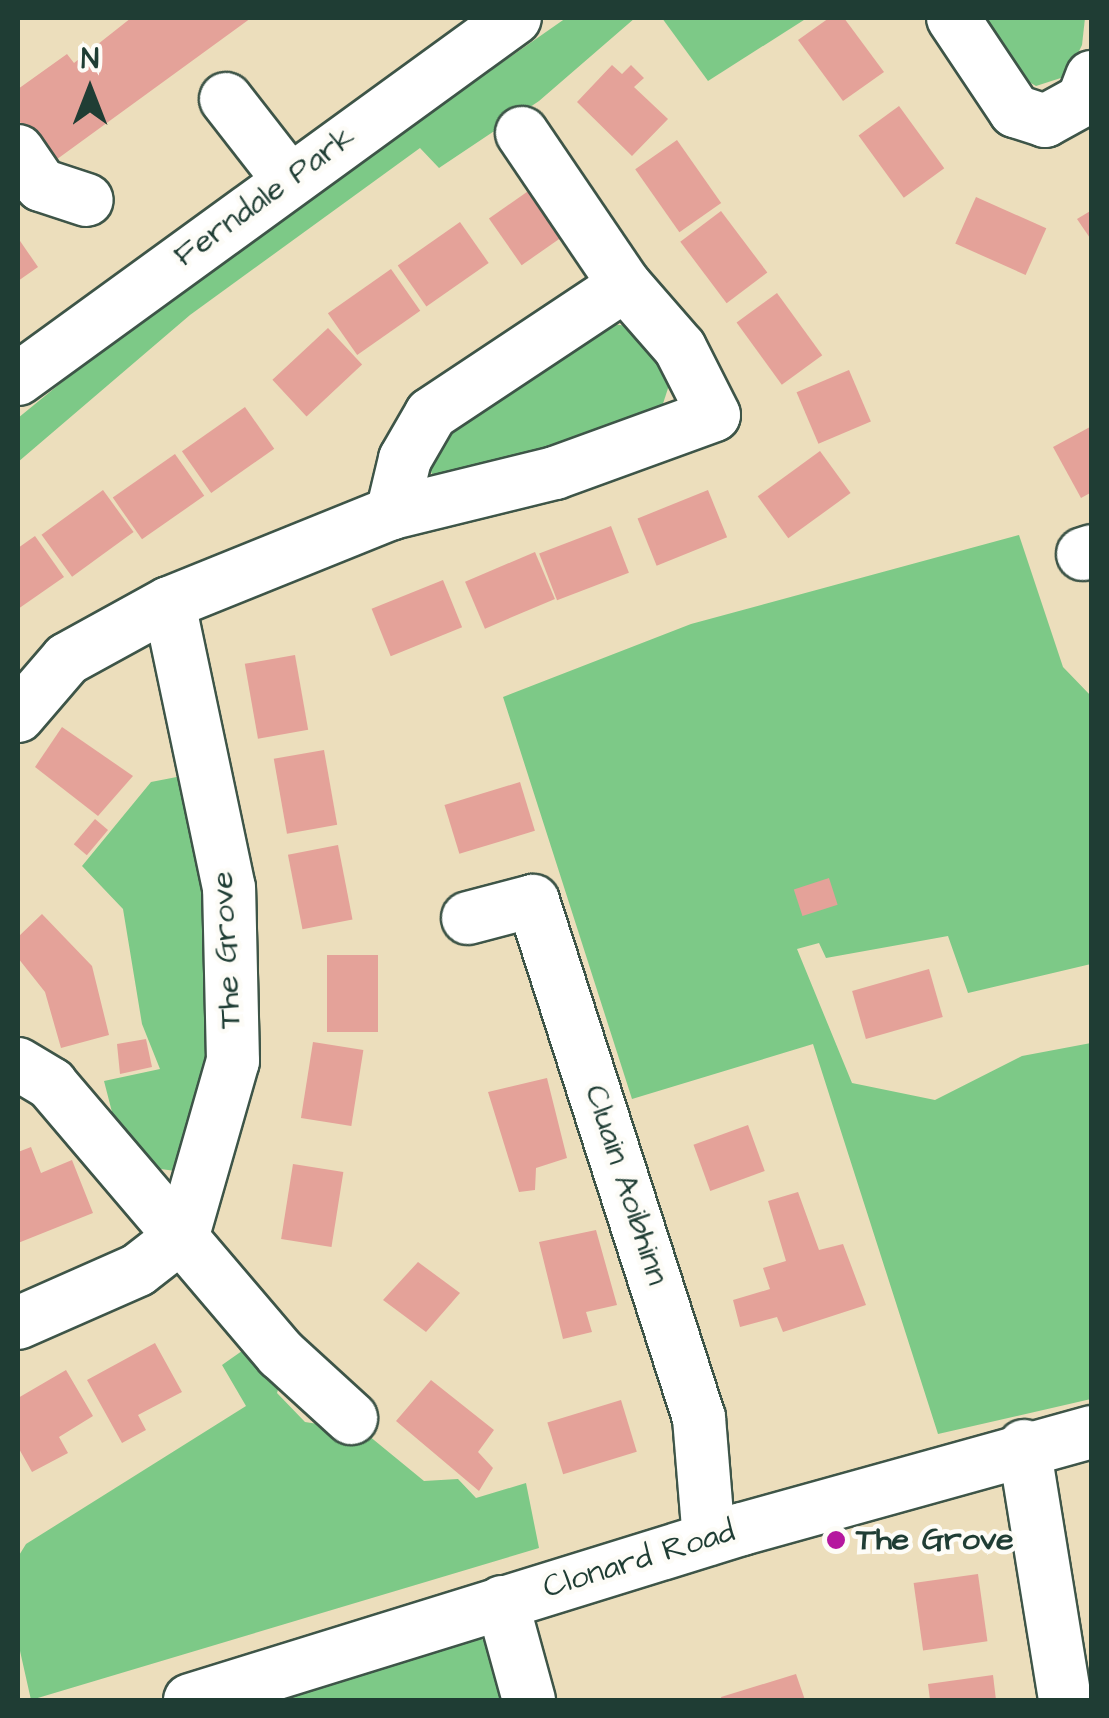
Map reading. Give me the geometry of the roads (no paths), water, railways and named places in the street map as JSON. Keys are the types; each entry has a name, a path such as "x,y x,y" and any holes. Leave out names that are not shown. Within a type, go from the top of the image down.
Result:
{"street":[{"name":"Ferndale Park","path":"18,379 515,18"},
{"path":"953,18 1015,111 1046,121 1084,100 1092,77"},
{"path":"226,99 289,180"},
{"path":"18,716 67,659 169,603 392,513 555,473 714,415 680,348 625,285 522,133"},
{"path":"18,152 42,186 87,200"},
{"path":"392,513 405,459 431,414 625,285"},
{"name":"The Grove","path":"169,603 228,888 233,1060 183,1236"},
{"name":"Cluain Aoibhinn","path":"468,918 533,901 699,1418 709,1540"},
{"path":"18,1064 51,1084 281,1354 351,1418"},
{"path":"18,1323 138,1270 183,1236"},
{"name":"Clonard Road","path":"190,1700 1024,1446 1092,1432"},
{"path":"1024,1446 1065,1700"},
{"path":"502,1602 529,1700"}],"place":[{"name":"The Grove","path":"836,1540"}]}
